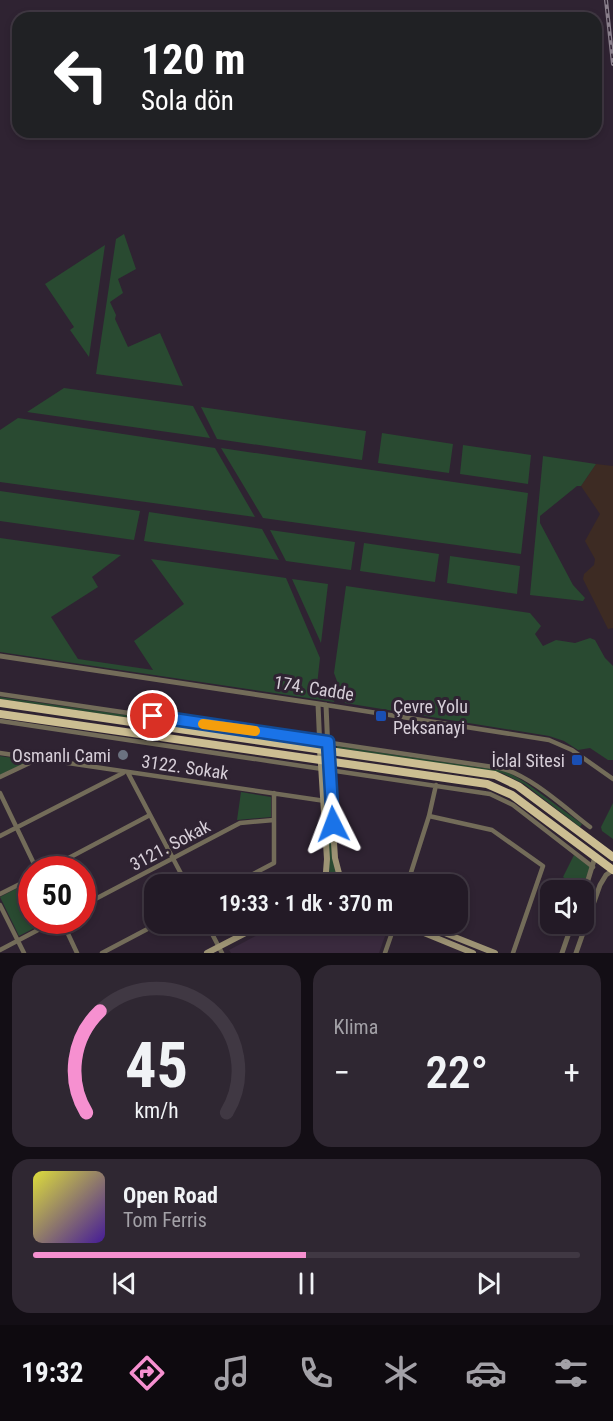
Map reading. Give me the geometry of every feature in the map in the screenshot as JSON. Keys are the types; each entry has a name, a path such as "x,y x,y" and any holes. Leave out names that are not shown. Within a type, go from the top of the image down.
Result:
{"highway":[{"path":"0,704 323,747 479,772 502,778 524,790 613,857"},
{"path":"0,714 325,765 478,783 500,788 613,870"}],"main road":[{"path":"323,747 332,802 335,858 339,874"},
{"path":"325,765 326,874"},
{"path":"207,953 220,950 246,934"},
{"path":"426,934 473,953"},
{"path":"447,934 495,953"}],"street":[{"name":"174. Cadde","path":"0,656 549,740 572,750 613,779"},
{"path":"0,693 323,747"},
{"path":"318,704 323,747"},
{"path":"323,747 328,742 326,705"},
{"path":"0,721 325,765 480,791 506,801 593,867"},
{"path":"328,742 505,769 527,780 590,827"},
{"name":"3122. Sokak","path":"0,753 332,802"},
{"path":"0,777 38,759"},
{"path":"0,836 126,772 181,874"},
{"path":"411,874 429,816 436,785"},
{"path":"0,793 30,856"},
{"path":"252,874 274,862 274,794"},
{"path":"72,856 150,815"},
{"path":"429,816 492,830 543,866 513,953"},
{"name":"3121. Sokak","path":"96,899 240,823 274,820"},
{"path":"588,880 595,857"},
{"path":"576,953 603,879 613,870"},
{"path":"0,894 18,885"},
{"path":"0,905 24,953"},
{"path":"102,953 144,931"},
{"path":"0,950 30,934"},
{"path":"68,934 77,953"},
{"path":"212,934 220,950"},
{"path":"385,953 392,934"},
{"path":"562,953 569,934"}],"shaded area":[{"path":"596,464 613,466 613,628 608,629 583,579 584,574 594,565 595,559 585,541 600,514 581,486"},
{"path":"259,934 386,934 379,953 231,953 229,950"}],"green space":[{"path":"124,234 136,269 118,279 123,293 110,302 116,315 115,319 128,347 160,333 183,386 96,374 116,239"},
{"path":"105,245 89,357 70,330 74,327 45,284"},
{"path":"64,388 193,406 210,438 27,412"},
{"path":"201,407 366,431 362,460 217,439"},
{"path":"18,418 215,448 255,517 0,482 0,430"},
{"path":"382,433 453,444 449,473 378,463"},
{"path":"463,445 531,455 528,484 460,474"},
{"path":"221,448 528,493 521,554 263,518"},
{"path":"543,456 596,464 581,486 577,486 540,516 540,523 573,585 585,598 583,601 530,595"},
{"path":"0,491 140,511 134,540 0,521"},
{"path":"149,512 262,529 279,560 144,541"},
{"path":"270,530 355,542 351,570 286,561"},
{"path":"0,538 121,555 92,577 98,587 51,617 78,659 153,670 134,641 184,604 151,559 286,578 320,658 316,694 335,697 334,702 0,652"},
{"path":"364,543 439,554 435,582 360,571"},
{"path":"450,556 520,566 517,594 447,583"},
{"path":"292,579 328,584 321,643"},
{"path":"346,586 530,613 541,626 535,634 543,646 556,640 575,643 590,638 595,640 605,658 613,666 613,760 608,760 590,748 578,750 564,741 549,736 345,703 334,673"},
{"path":"0,697 315,742 315,745 0,699"},
{"path":"337,746 506,771 525,782 582,824 580,827 524,784 502,773 337,748"},
{"path":"0,756 27,760 28,762 0,775"},
{"path":"241,792 271,797 271,817 237,820"},
{"path":"613,803 613,839 602,831 601,827"},
{"path":"326,804 330,805 336,874 329,874"},
{"path":"574,855 590,867 585,880 567,880 563,877"},
{"path":"18,888 18,934 0,897"}],"railway":[{"path":"606,0 613,64"}],"slow traffic":[{"path":"203,724 255,731"}],"place":[{"name":"Çevre Yolu Peksanayi","path":"381,716"},
{"name":"Osmanlı Cami","path":"123,755"},
{"name":"İclal Sitesi","path":"577,760"}],"route":[{"path":"153,716 328,742 333,824"}]}
